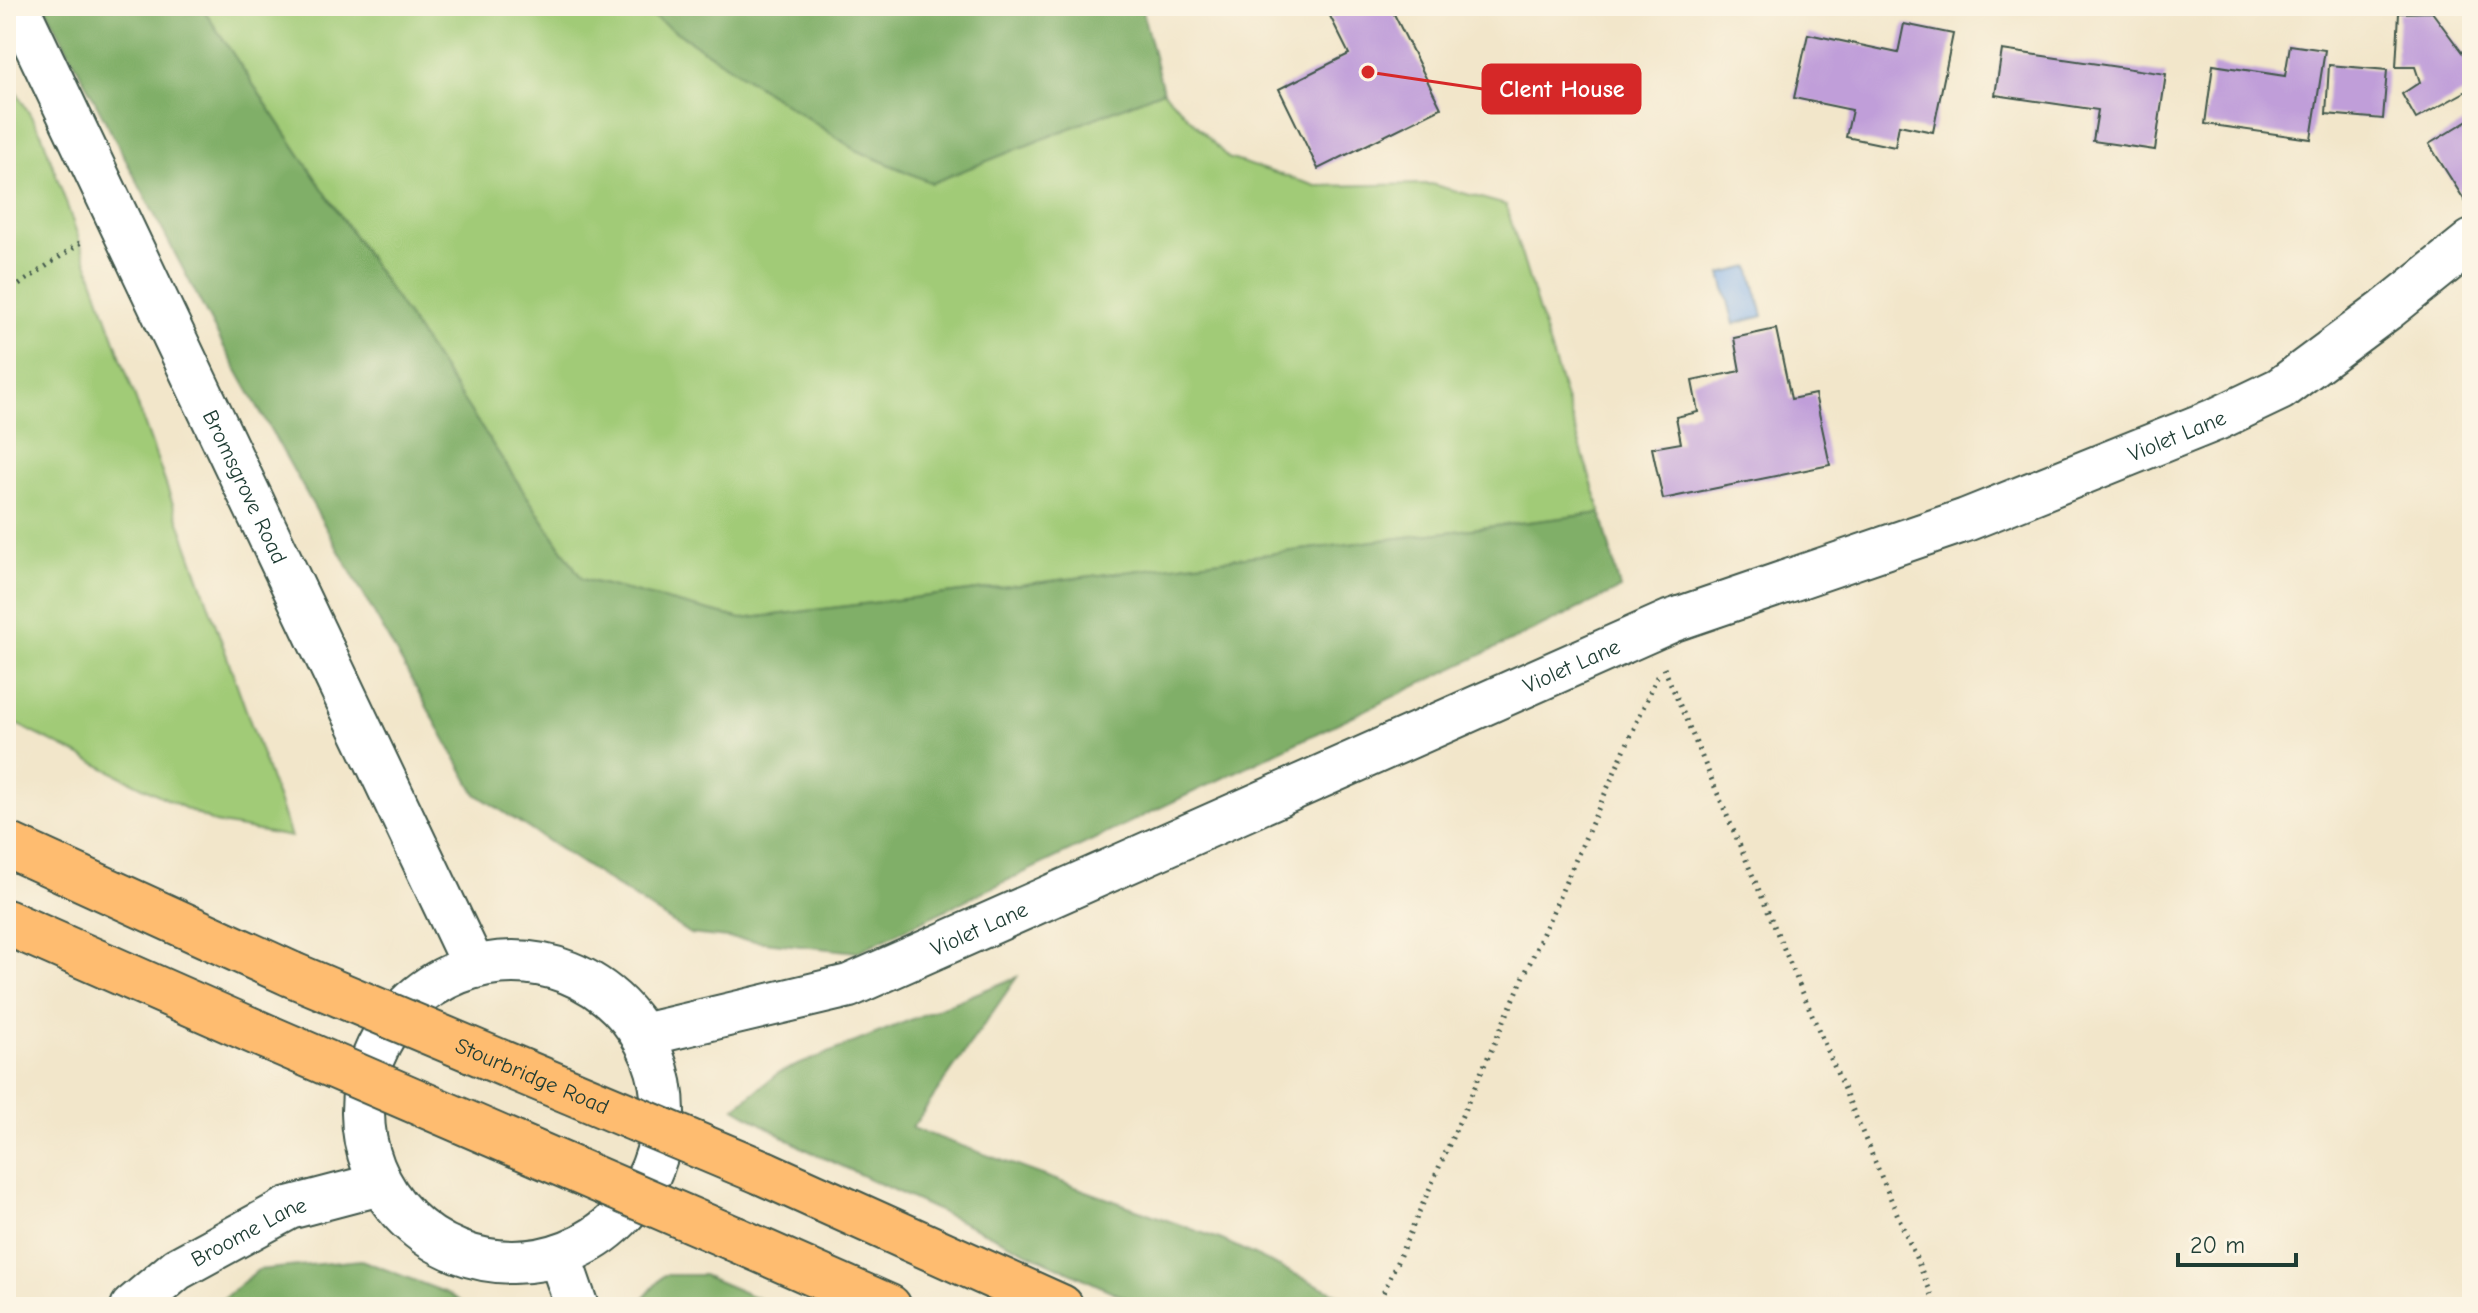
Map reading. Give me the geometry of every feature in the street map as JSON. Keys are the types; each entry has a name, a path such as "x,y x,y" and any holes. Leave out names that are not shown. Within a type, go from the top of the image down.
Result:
{"highway":[{"name":"Stourbridge Road","path":"6,844 291,974 764,1173 1061,1307"},
{"path":"6,922 889,1307"}],"street":[{"name":"Bromsgrove Road","path":"17,6 474,967"},
{"name":"Violet Lane","path":"643,1035 849,986 1671,621 1966,520 2217,419 2280,389 2472,241"},
{"path":"517,962 563,970 581,978 614,1000 629,1015 643,1035 654,1060 664,1111 655,1162 636,1198 617,1221 578,1248 559,1255 536,1260 492,1261 448,1247 426,1235 405,1217 380,1184 367,1148 363,1128 365,1083 372,1058 395,1020 424,990 448,976 474,967 517,962"},
{"name":"Broome Lane","path":"132,1307 177,1269 289,1208 380,1184"},
{"path":"559,1255 577,1307"}],"path":[{"path":"6,294 116,216"},
{"path":"1377,1307 1662,663 1937,1307"}],"green space":[{"path":"45,6 201,6 582,579 742,619 1601,513 1620,589 857,952 690,934 476,794 224,347"},
{"path":"201,6 637,6 856,150 932,183 1163,91 1228,158 1316,186 1431,184 1506,205 1601,513 742,619 582,579"},
{"path":"637,6 1141,6 1163,91 932,183 856,150"},
{"path":"6,74 42,135 291,837 215,823 6,719"},
{"path":"1017,977 912,1128 1222,1240 1365,1307 1145,1307 803,1148 735,1108 778,1073"},
{"path":"361,1260 447,1293 469,1307 213,1307 258,1270"},
{"path":"664,1275 703,1275 778,1307 636,1307"}],"water":[{"path":"1750,267 1763,316 1734,324 1721,274"}],"building":[{"path":"1325,6 1390,6 1441,108 1318,169 1279,89 1349,54"},
{"path":"2432,12 2472,66 2472,88 2416,119 2402,94 2420,82 2415,67 2396,67 2399,13"},
{"path":"1904,24 1953,34 1933,132 1899,125 1895,147 1846,137 1852,110 1794,98 1808,34 1898,53"},
{"path":"2290,45 2325,50 2311,139 2205,124 2213,65 2285,76"},
{"path":"2002,50 2166,74 2155,150 2093,141 2098,110 1995,95"},
{"path":"2329,65 2387,70 2383,119 2326,114"},
{"path":"2472,118 2472,212 2429,144"},
{"path":"1776,329 1791,399 1815,394 1830,465 1663,499 1652,448 1681,443 1676,417 1698,412 1692,381 1740,371 1734,338"}],"place":[{"name":"Clent House","path":"1368,72"}]}
